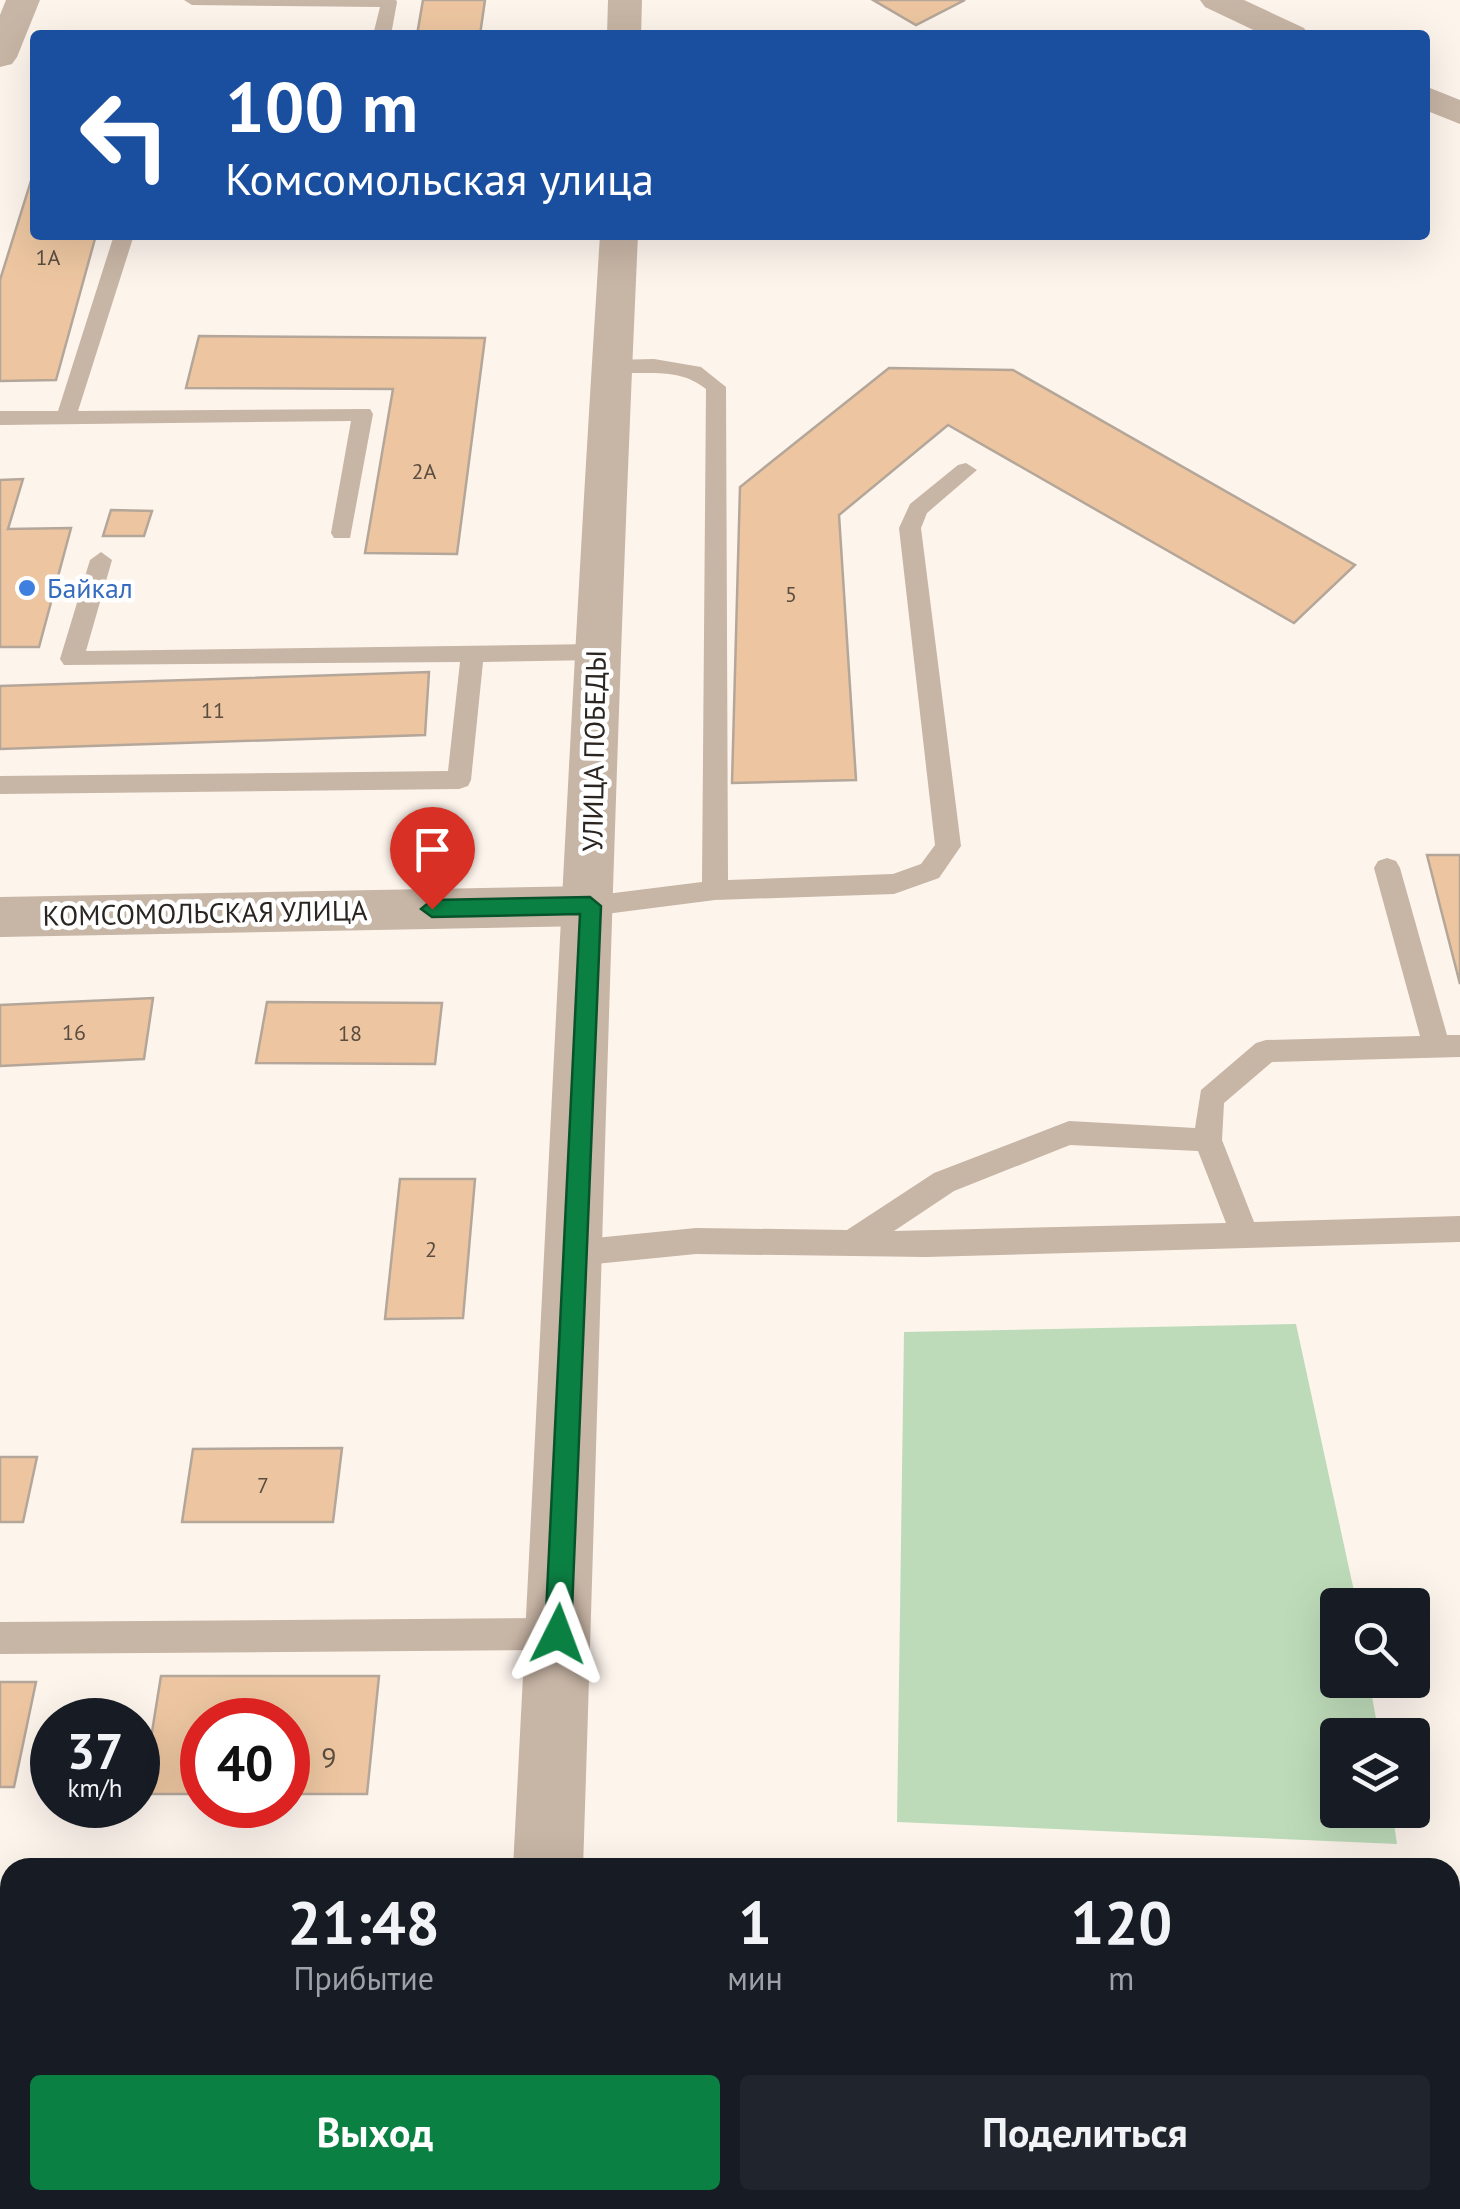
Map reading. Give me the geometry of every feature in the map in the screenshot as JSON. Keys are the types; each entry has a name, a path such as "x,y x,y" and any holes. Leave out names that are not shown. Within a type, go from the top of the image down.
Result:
{"street":[{"path":"624,30 625,0"},
{"path":"1217,0 1281,30"},
{"path":"1430,99 1460,113"},
{"name":"УЛИЦА ПОБЕДЫ","path":"548,1858 590,906 596,652 619,240"},
{"name":"КОМСОМОЛЬСКАЯ УЛИЦА","path":"0,917 590,906"}],"lane":[{"path":"192,0 389,2 383,30"},
{"path":"66,418 122,240"},
{"path":"614,366 674,365 702,373 716,387 715,890"},
{"path":"0,418 364,414 342,532"},
{"path":"590,906 715,890 894,884 930,871 948,846 910,528 918,509 966,470"},
{"path":"101,560 72,659 596,652"},
{"path":"0,785 459,780 472,656"},
{"path":"1245,1235 1208,1140 1212,1098 1266,1051 1448,1046 1387,868"},
{"path":"852,1243 944,1182 1069,1133 1208,1140"},
{"path":"575,1253 696,1241 852,1243 1460,1230"},
{"path":"0,1638 558,1634"}],"green space":[{"path":"1296,1324 1353,1588 1320,1588 1320,1698 1372,1698 1376,1718 1320,1718 1320,1828 1395,1828 1397,1844 897,1822 904,1332"}],"building":[{"path":"423,0 485,0 481,30 418,30"},
{"path":"873,0 965,0 916,25"},
{"path":"30,184 30,240 95,240 56,380 0,381 0,280"},
{"path":"199,336 485,338 457,554 365,553 393,389 186,388"},
{"path":"889,368 1013,370 1355,565 1294,623 948,425 839,515 856,780 732,783 740,487"},
{"name":"Байкал","path":"23,479 8,529 71,528 39,647 0,647 0,480"},
{"path":"111,510 152,511 144,536 103,536"},
{"path":"429,672 425,735 0,749 0,686"},
{"path":"1427,855 1460,855 1460,984"},
{"path":"153,998 144,1059 0,1066 0,1005"},
{"path":"267,1002 442,1003 435,1064 256,1063"},
{"path":"400,1179 475,1179 463,1318 385,1319"},
{"path":"342,1448 333,1522 182,1522 193,1449"},
{"path":"0,1457 37,1457 23,1522 0,1522"},
{"path":"161,1676 379,1676 367,1794 310,1794 310,1698 180,1698 180,1794 160,1794 157,1698"},
{"path":"0,1682 36,1682 14,1787 0,1787"}],"place":[{"name":"Байкал","path":"27,588"}],"route":[{"path":"432,909 590,906 558,1634"}]}
